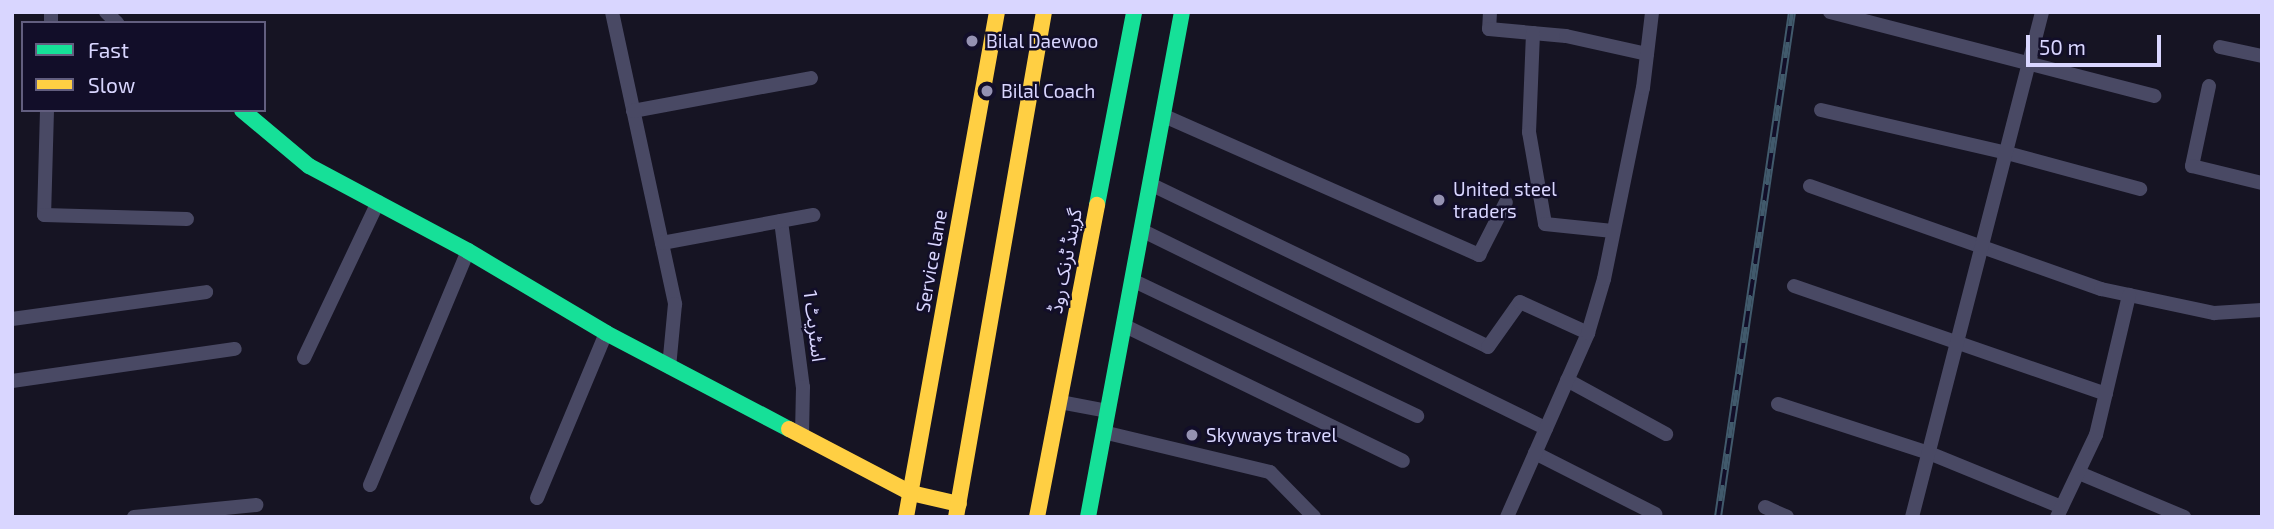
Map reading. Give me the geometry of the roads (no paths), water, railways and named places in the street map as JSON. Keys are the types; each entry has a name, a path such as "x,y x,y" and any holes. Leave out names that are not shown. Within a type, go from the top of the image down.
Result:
{"main road":[{"name":"Service lane","path":"906,517 997,12"},
{"path":"244,112 309,166 468,251 606,333 911,493 958,510 1044,12"},
{"name":"گرینڈ ٹرنک روڈ","path":"1037,517 1134,12"},
{"path":"1088,517 1182,12"}],"street":[{"path":"612,12 676,304 669,367"},
{"path":"1490,12 1489,29 1533,33 1647,54"},
{"path":"1507,517 1588,333 1613,231 1647,54 1652,12"},
{"path":"1830,12 2154,96"},
{"path":"1912,517 2042,12"},
{"path":"1533,33 1530,132 1545,224 1613,231"},
{"path":"2220,47 2262,56"},
{"path":"633,111 811,78"},
{"path":"2209,86 2192,166 2262,183"},
{"path":"1821,110 2007,153 2140,189"},
{"path":"47,112 44,215 187,219"},
{"path":"1162,115 1479,255 1506,202"},
{"path":"1150,184 1488,347 1520,302 1588,333"},
{"path":"1810,186 1980,249 2129,295 2214,313 2262,310"},
{"path":"304,358 377,202"},
{"path":"662,243 813,215"},
{"name":"اسٹریٹ 1","path":"781,221 803,387 802,436"},
{"path":"1141,230 1546,428"},
{"path":"370,485 468,251"},
{"path":"1132,280 1418,416"},
{"path":"1794,286 1958,340 2106,394"},
{"path":"12,319 206,292"},
{"path":"1778,404 1930,453 2059,512 2096,435 2129,295"},
{"path":"1124,325 1403,461"},
{"path":"537,498 606,333"},
{"path":"12,381 235,349"},
{"path":"1567,380 1666,434"},
{"path":"1060,402 1108,411"},
{"path":"1103,432 1270,472 1314,517"},
{"path":"1535,453 1655,514"},
{"path":"2078,473 2184,517"},
{"path":"134,517 256,505"},
{"path":"1765,507 1787,517"}],"railway":[{"path":"1718,517 1792,12"}],"place":[{"name":"Bilal Daewoo","path":"972,41"},
{"name":"Bilal Coach","path":"987,91"},
{"name":"United steel traders","path":"1439,200"},
{"name":"Skyways travel","path":"1192,435"}]}
